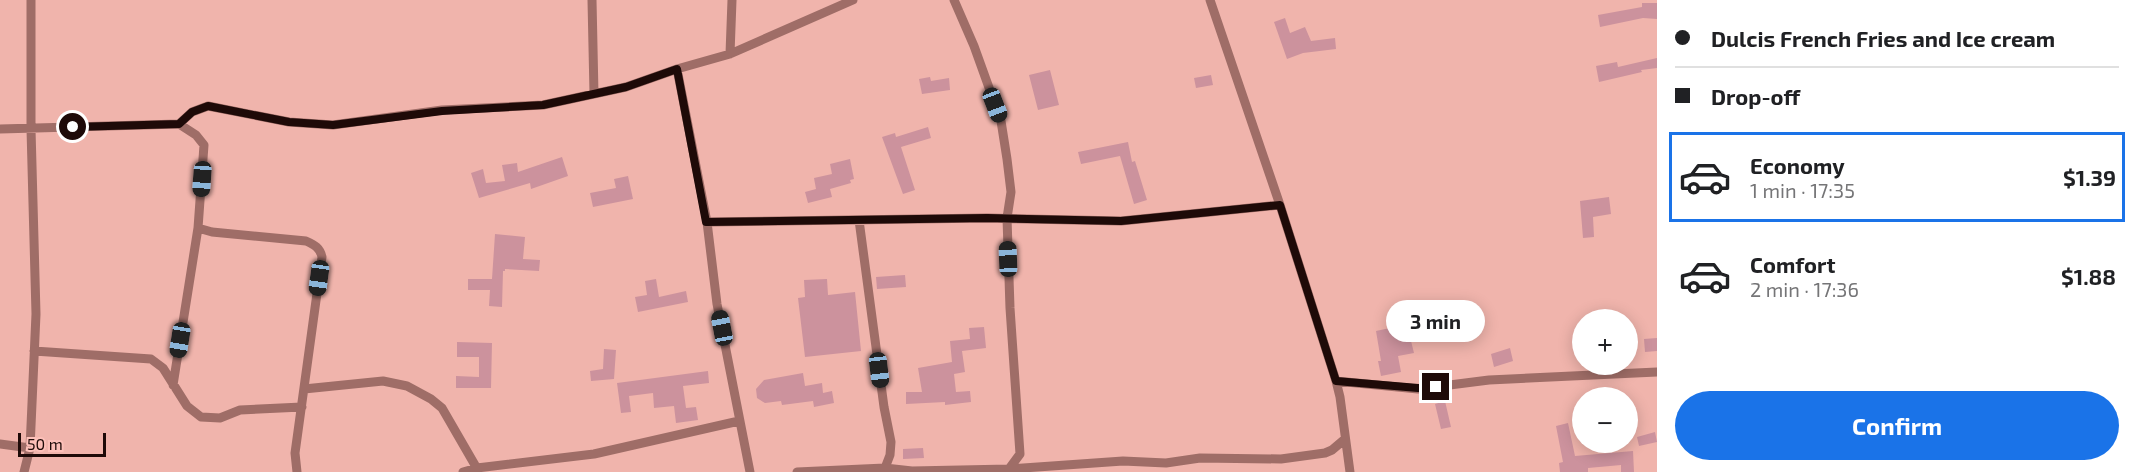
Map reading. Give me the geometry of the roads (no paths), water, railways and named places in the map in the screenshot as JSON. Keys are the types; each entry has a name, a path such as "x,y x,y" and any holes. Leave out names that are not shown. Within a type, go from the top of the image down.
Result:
{"street":[{"path":"24,472 30,448 36,314 31,129 31,0"},
{"path":"592,0 594,94"},
{"path":"730,54 732,0"},
{"path":"179,124 192,112 208,106 289,122 333,125 442,111 543,105 626,87 730,54 853,0"},
{"path":"954,0 974,46 1001,121 1011,192 1007,218 1020,454 1009,469"},
{"path":"1209,0 1280,205 1336,381 1350,472"},
{"path":"677,69 706,222 717,304 750,472"},
{"path":"0,129 179,124 196,135 204,145 198,228 173,385"},
{"path":"706,222 1007,218 1121,221 1280,205"},
{"path":"859,220 884,407 891,442 886,470"},
{"path":"198,228 212,232 306,241 314,244 320,250 322,257 295,453 297,472"},
{"path":"34,351 151,359 164,368 187,406 201,417 220,418 240,410 302,407"},
{"path":"1336,381 1418,388 1489,380 1657,372"},
{"path":"304,389 383,381 407,387 431,399 442,408 478,470"},
{"path":"463,472 594,454 739,421"},
{"path":"797,472 1009,469 1123,461 1166,463 1200,458 1281,459 1325,453 1345,439"},
{"path":"0,444 30,448"}]}
